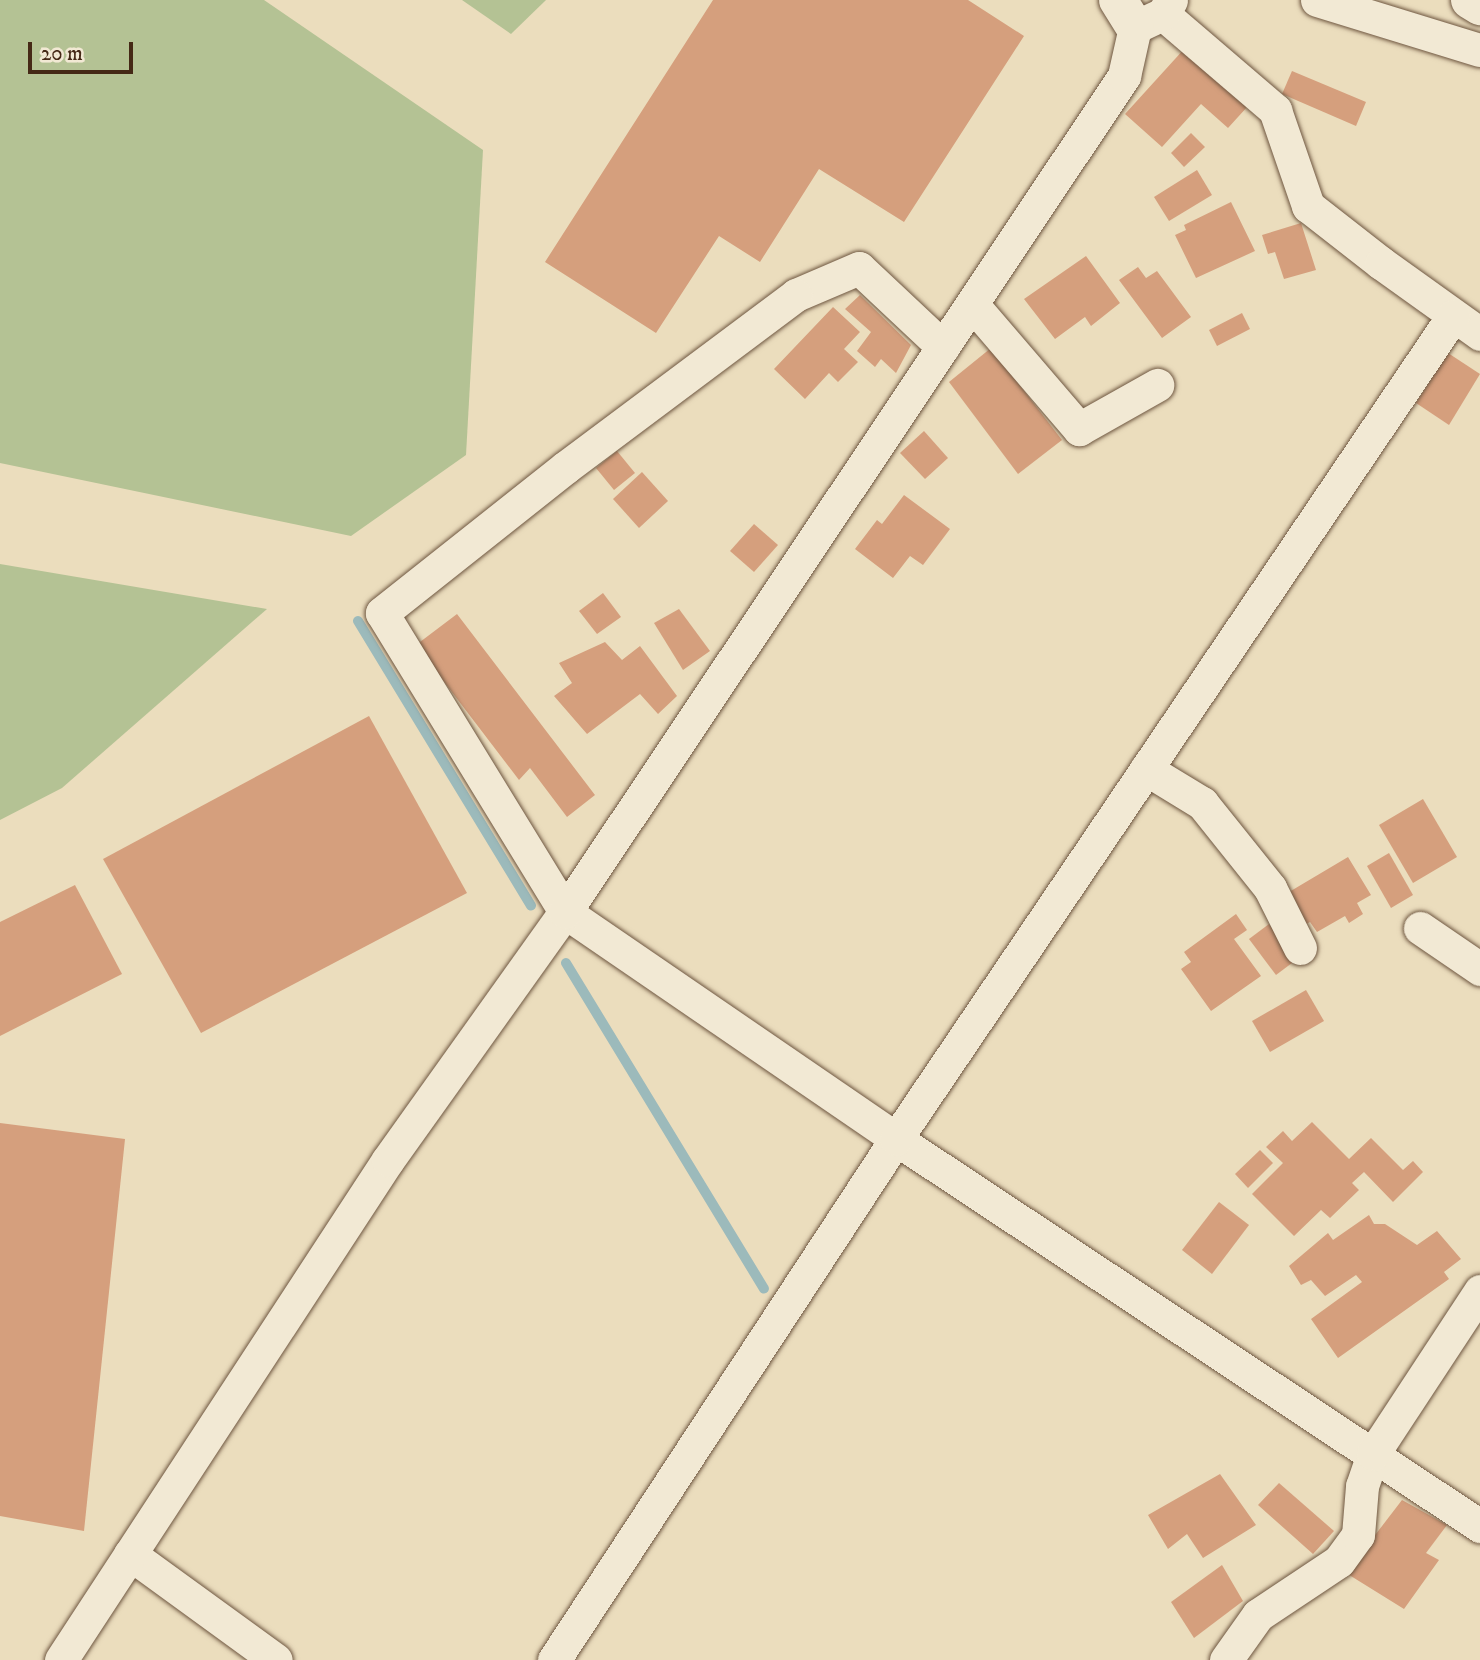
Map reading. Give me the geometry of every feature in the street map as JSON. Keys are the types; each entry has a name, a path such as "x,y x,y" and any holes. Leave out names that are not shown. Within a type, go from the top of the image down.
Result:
{"street":[{"path":"1317,0 1480,50"},
{"path":"1470,0 1480,6"},
{"path":"61,1660 388,1160 565,912 1124,76 1147,10 1275,110 1308,206 1466,325 1146,769 896,1139 554,1660"},
{"path":"943,347 859,268 796,295 566,467 382,613 565,912 896,1139 1480,1526"},
{"path":"972,304 1079,429 1157,385"},
{"path":"1146,769 1202,803 1270,888 1300,948"},
{"path":"1420,928 1480,969"},
{"path":"1226,1660 1258,1615 1339,1561 1358,1535 1362,1486 1373,1454 1480,1291"},
{"path":"130,1554 276,1660"}],"green space":[{"path":"0,0 264,0 483,150 466,455 351,536 0,463"},
{"path":"462,0 546,0 511,34"},
{"path":"0,564 267,609 62,788 0,820"}],"building":[{"path":"713,0 968,0 1024,36 904,222 819,169 760,262 719,236 656,333 545,262"},
{"path":"1185,48 1248,106 1228,128 1201,104 1162,147 1125,114"},
{"path":"1292,71 1366,102 1356,126 1282,94"},
{"path":"1191,133 1205,147 1184,167 1171,153"},
{"path":"1197,170 1212,195 1169,221 1154,197"},
{"path":"1231,202 1255,251 1196,278 1175,235 1186,230 1184,225"},
{"path":"1301,223 1316,270 1284,279 1275,252 1268,254 1262,235"},
{"path":"1086,256 1120,303 1091,326 1085,317 1055,339 1024,299"},
{"path":"1138,267 1146,278 1157,271 1191,317 1162,338 1119,280"},
{"path":"860,295 911,345 896,373 881,359 875,367 857,351 871,332 845,309"},
{"path":"833,307 860,332 844,349 858,362 838,382 829,373 805,399 774,369"},
{"path":"1242,313 1250,329 1217,346 1209,330"},
{"path":"991,348 1062,440 1018,474 949,382"},
{"path":"1448,353 1480,374 1449,425 1416,403"},
{"path":"924,431 948,458 925,479 900,453"},
{"path":"617,451 635,473 614,490 596,468"},
{"path":"642,472 668,501 639,528 613,499"},
{"path":"904,495 950,529 923,565 910,556 893,578 855,549 877,520 882,524"},
{"path":"754,524 778,545 754,572 730,551"},
{"path":"603,593 621,617 597,634 579,611"},
{"path":"679,609 710,651 683,670 654,623"},
{"path":"457,614 595,795 567,817 530,768 519,780 416,645"},
{"path":"605,642 622,660 640,646 677,696 658,714 640,694 587,734 554,696 572,683 559,663"},
{"path":"369,716 467,893 201,1033 103,859"},
{"path":"1423,799 1457,857 1413,883 1379,825"},
{"path":"1389,853 1413,895 1391,908 1367,866"},
{"path":"1348,857 1371,895 1357,903 1363,914 1349,923 1345,916 1317,932 1310,922 1303,926 1284,895"},
{"path":"75,885 122,974 0,1036 0,922"},
{"path":"1236,914 1247,930 1234,939 1261,976 1211,1011 1181,969 1191,962 1184,952"},
{"path":"1269,924 1296,960 1276,975 1249,939"},
{"path":"1306,990 1324,1021 1270,1052 1252,1021"},
{"path":"1312,1122 1349,1159 1371,1138 1403,1170 1413,1161 1423,1172 1393,1202 1364,1172 1352,1183 1359,1190 1330,1218 1321,1210 1294,1236 1252,1194 1283,1163 1266,1147 1283,1131 1292,1141"},
{"path":"0,1123 125,1139 84,1531 0,1516"},
{"path":"1260,1150 1273,1163 1248,1188 1235,1174"},
{"path":"1219,1202 1249,1225 1212,1274 1182,1250"},
{"path":"1369,1215 1374,1224 1385,1224 1417,1245 1437,1231 1461,1259 1444,1272 1449,1279 1338,1358 1311,1319 1362,1282 1356,1275 1325,1296 1311,1280 1301,1285 1289,1266 1328,1233 1333,1240"},
{"path":"1220,1474 1256,1525 1203,1558 1187,1534 1168,1549 1148,1515"},
{"path":"1279,1483 1334,1531 1313,1554 1258,1505"},
{"path":"1402,1500 1447,1525 1426,1553 1439,1560 1404,1609 1346,1573"},
{"path":"1222,1565 1243,1601 1194,1638 1171,1602"}],"waterway":[{"path":"358,621 531,906"},
{"path":"566,963 764,1289"}]}
